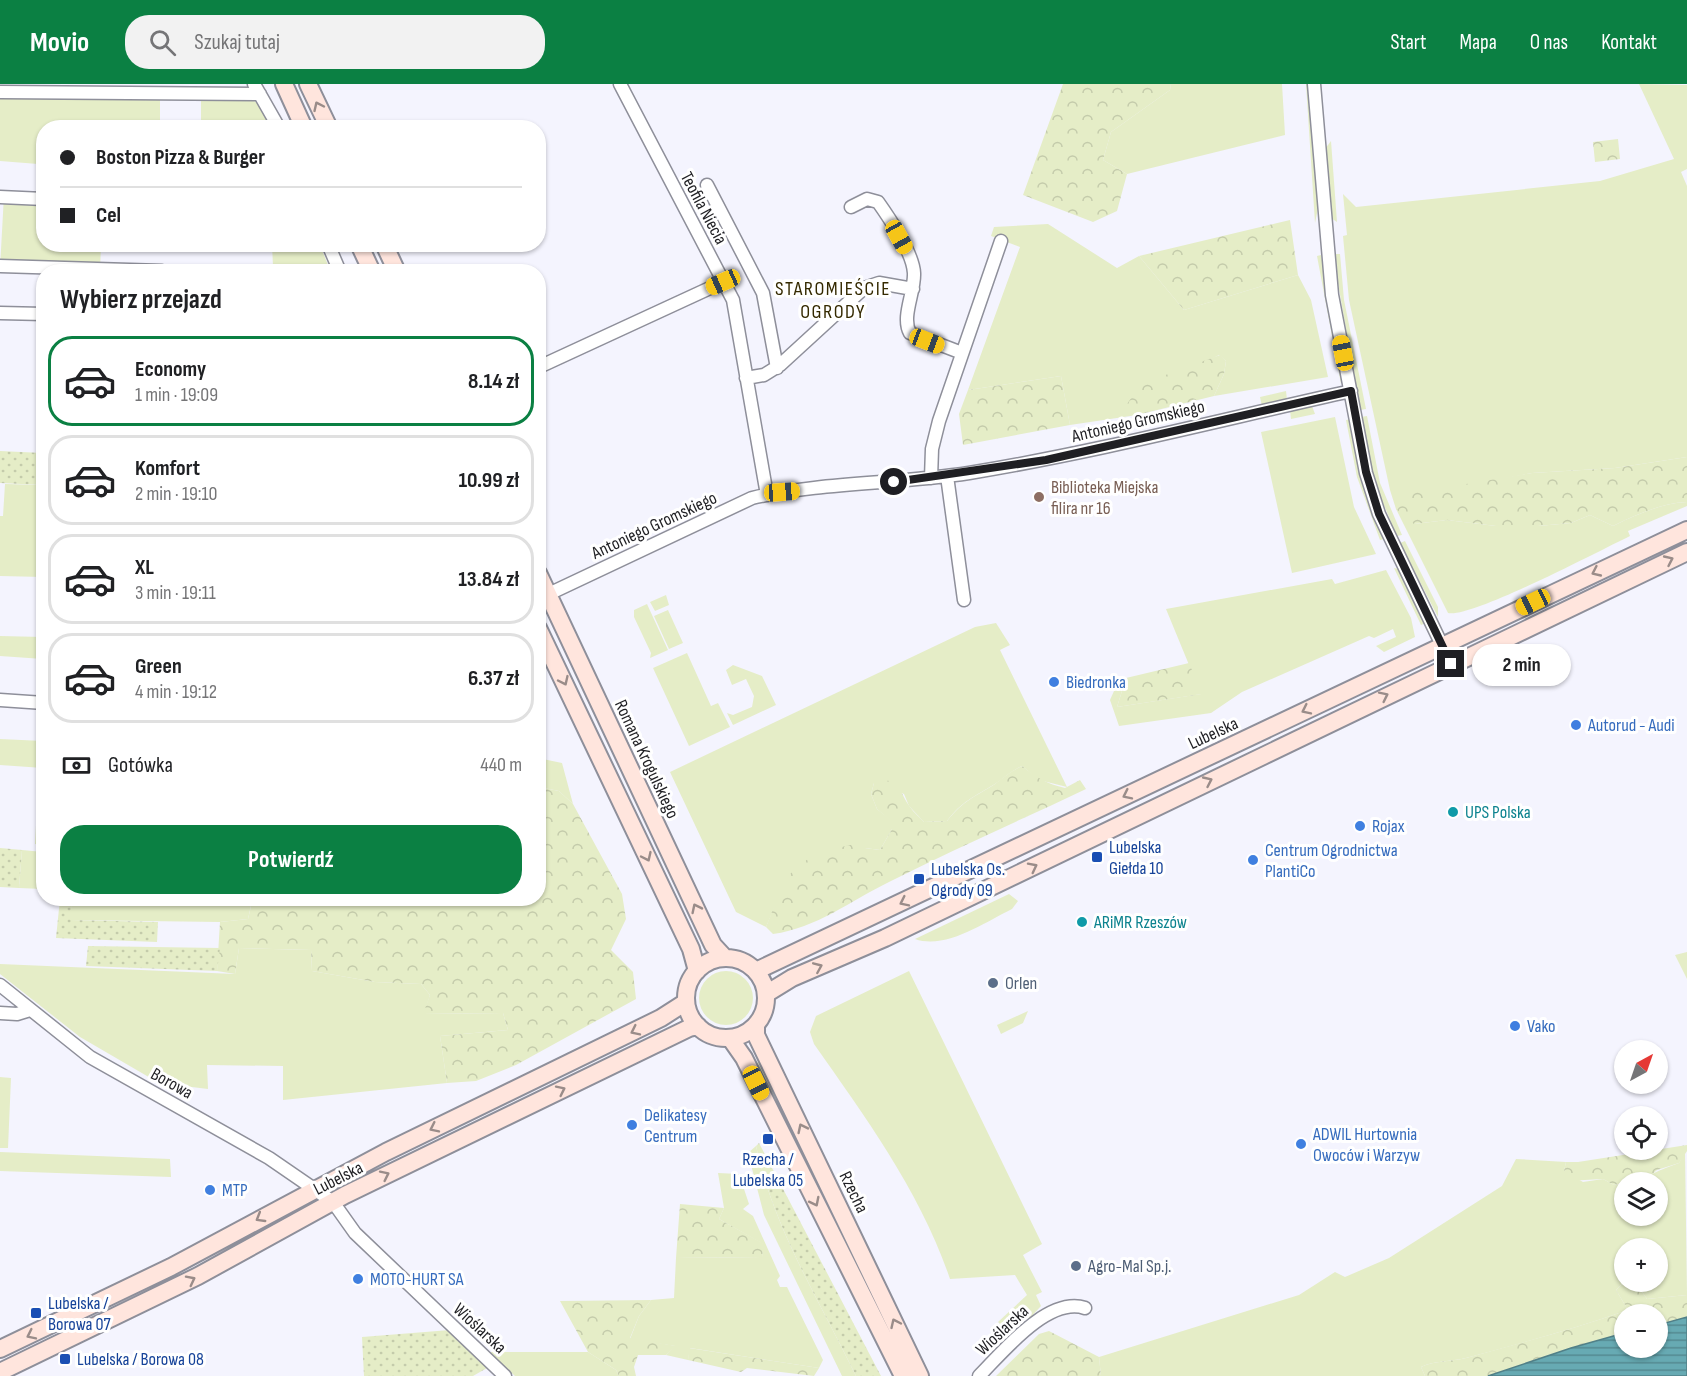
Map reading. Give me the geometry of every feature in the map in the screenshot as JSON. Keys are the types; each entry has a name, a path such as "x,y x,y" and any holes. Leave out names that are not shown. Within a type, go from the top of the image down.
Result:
{"main road":[{"path":"284,84 300,120"},
{"path":"308,84 325,120"},
{"name":"Lubelska","path":"756,971 1687,530"},
{"path":"766,994 785,981 885,938 1687,552"},
{"path":"1636,553 1636,564 1645,571"},
{"name":"Romana Krogulskiego","path":"546,601 713,945 725,958"},
{"path":"546,645 696,961 697,971"},
{"path":"725,958 744,962 756,971 766,994 764,1013 756,1025 744,1035 730,1038 716,1037 698,1026 689,1013 686,1002 688,986 697,971 708,962 725,958"},
{"name":"Lubelska","path":"0,1349 171,1267 312,1189 661,1018 686,1002"},
{"name":"Rzecha","path":"756,1025 756,1035 920,1376"},
{"name":"Lubelska","path":"0,1372 198,1276 333,1202 649,1047 698,1026"},
{"path":"730,1038 747,1064 903,1376"}],"street":[{"name":"Teofila Niecia","path":"620,84 723,282 737,315 767,495"},
{"path":"1314,84 1332,295 1366,472 1379,514 1451,664"},
{"path":"0,92 257,89 274,120"},
{"path":"707,185 763,292 777,368"},
{"path":"0,197 36,199"},
{"path":"851,207 867,199 878,202 912,261 913,289 907,318 910,333 962,353"},
{"path":"931,478 930,462 939,421 1001,241"},
{"path":"0,266 36,267"},
{"path":"546,364 723,282"},
{"path":"746,378 764,375 777,368 864,288 879,283 913,289"},
{"path":"0,313 36,314"},
{"name":"Antoniego Gromskiego","path":"546,596 743,502 767,495 947,476 1046,460 1351,391"},
{"path":"947,476 964,600"},
{"path":"0,700 36,702"},
{"name":"Borowa","path":"0,986 90,1057 268,1158 333,1202"},
{"path":"0,1013 17,1014 30,1010"},
{"name":"Wioślarska","path":"333,1202 355,1233 505,1376"},
{"name":"Wioślarska","path":"979,1376 1040,1318 1074,1305 1085,1308"}],"green space":[{"path":"1063,84 1171,84 1170,90 1111,132 1103,160 1127,174 1117,211 1093,222 1023,195"},
{"path":"1171,84 1282,84 1285,135 1127,174 1103,160 1111,132 1170,90"},
{"path":"1306,84 1310,84 1318,208 1315,223"},
{"path":"1639,84 1687,85 1687,169 1681,172 1687,186 1687,457 1615,468 1532,473 1485,482 1414,524 1447,520 1496,526 1538,526 1571,523 1590,515 1613,526 1658,507 1687,502 1687,506 1628,531 1630,536 1508,595 1461,612 1448,613 1396,509 1390,490 1349,300 1343,236 1347,235 1343,194 1356,207 1600,181 1674,159"},
{"path":"0,98 160,99 160,120 36,120 36,164 0,161"},
{"path":"201,100 254,101 261,105 268,120 201,120"},
{"path":"1618,139 1620,159 1595,162 1593,142"},
{"path":"1331,141 1337,222 1331,218 1325,149"},
{"path":"4,195 36,197 36,252 101,252 100,264 36,264 36,269 0,268"},
{"path":"1290,220 1298,275 1184,310 1139,256"},
{"path":"1048,224 1117,268 1139,256 1184,310 1298,275 1311,300 1328,377 1214,396 1224,374 1226,361 1219,355 1128,403 1137,415 1070,425 1061,376 968,390 1020,247 991,236 994,227"},
{"path":"272,252 323,252 328,264 273,264"},
{"path":"1333,254 1340,254 1344,300 1366,409 1360,410"},
{"path":"1321,255 1343,375 1341,384 1317,256"},
{"path":"1220,355 1226,361 1224,374 1214,396 1137,415 1127,404 1141,384"},
{"path":"1061,376 1070,425 963,445 959,414 968,390"},
{"path":"1286,391 1287,400 1262,406 1260,397"},
{"path":"1312,406 1315,414 1291,419 1290,410"},
{"path":"1367,416 1380,483 1402,535 1397,536 1375,484 1361,417"},
{"path":"1335,417 1354,507 1376,554 1292,573 1261,432"},
{"path":"1351,419 1385,539 1380,540 1357,477 1346,420"},
{"path":"0,451 36,453 36,485 0,483"},
{"path":"1687,457 1687,502 1658,507 1613,526 1590,515 1571,523 1538,526 1496,526 1447,520 1414,524 1396,509 1400,495 1532,473 1615,468"},
{"path":"5,484 36,485 36,577 0,576 0,516 3,516"},
{"path":"1405,541 1438,607 1438,617 1400,543"},
{"path":"1394,568 1399,569 1426,623 1421,625"},
{"path":"1386,570 1411,618 1415,637 1384,652 1376,646 1396,637 1393,629 1374,638 1369,636 1242,692 1211,713 1119,726 1110,700 1114,691 1126,678 1117,707 1201,694 1166,609 1332,579 1335,584"},
{"path":"666,595 669,605 655,611 650,602"},
{"path":"647,604 668,650 650,658 651,653 634,617 634,610"},
{"path":"668,610 683,643 669,649 654,616"},
{"path":"996,623 1010,645 1000,650 1067,787 1039,780 1022,766 969,800 947,821 924,822 909,806 904,794 874,783 871,794 877,809 892,821 892,829 880,850 865,848 778,899 766,927 736,912 670,772 975,627"},
{"path":"0,636 36,637 36,659 0,656"},
{"path":"687,653 711,706 718,703 730,727 689,746 653,668"},
{"path":"1189,663 1202,694 1117,707 1126,678"},
{"path":"733,665 762,676 776,705 733,725 727,713 733,715 752,707 754,696 746,679 732,685 726,670"},
{"path":"0,739 36,741 36,768 0,765"},
{"path":"546,760 562,763 573,804 559,791 546,788"},
{"path":"1022,766 1037,777 1053,784 1065,788 1080,780 1086,789 913,870 819,920 773,934 766,927 783,884 791,873 815,853 859,843 865,848 880,850 892,829 892,822 877,809 871,794 874,783 889,781 897,786 912,809 924,822 947,821 969,800"},
{"path":"546,788 559,791 573,804 622,894 626,919 611,950 633,972 636,999 516,1065 476,1081 447,1083 440,1036 508,1030 503,1013 423,1014 430,995 421,984 375,982 312,971 311,950 239,948 235,974 217,971 220,922 248,919 251,906 546,906"},
{"path":"0,848 22,850 19,888 0,887"},
{"path":"22,850 36,851 36,889 19,888"},
{"path":"1009,894 1018,901 1012,909 978,927 939,941 915,939"},
{"path":"59,906 72,906 71,920 158,922 157,942 56,938"},
{"path":"71,906 251,906 248,919 220,922 70,920"},
{"path":"88,946 220,948 217,971 86,966"},
{"path":"239,948 311,950 312,971 375,982 421,984 430,995 424,1014 503,1013 508,1030 440,1036 447,1083 283,1100 283,1066 207,1065 208,1089 159,1083 80,1037 0,974 0,964 235,974"},
{"path":"1687,952 1687,979 1675,955"},
{"path":"726,971 736,973 745,979 751,988 753,998 751,1008 745,1017 736,1023 726,1025 716,1023 707,1017 701,1008 699,998 701,988 707,979 716,973"},
{"path":"909,971 1042,1244 1023,1255 1042,1292 1036,1295 1041,1306 1029,1319 1018,1314 1002,1326 998,1322 1027,1295 1015,1275 950,1279 924,1216 908,1186 872,1128 814,1044 810,1032 816,1016"},
{"path":"1028,1011 1023,1023 1001,1034 997,1025"},
{"path":"762,1061 913,1376 754,1064"},
{"path":"0,1077 11,1078 8,1148 0,1148"},
{"path":"759,1143 881,1376 856,1376 786,1235 764,1176 756,1146"},
{"path":"1687,1145 1687,1151 1679,1163 1655,1172 1614,1172 1614,1185 1603,1179 1567,1181 1564,1171 1566,1162 1614,1156 1614,1160 1668,1160 1668,1148"},
{"path":"756,1146 774,1206 786,1235 856,1376 842,1376 764,1215 748,1153"},
{"path":"1685,1151 1687,1295 1647,1299 1642,1292 1668,1292 1668,1238 1614,1238 1614,1292 1617,1292 1624,1304 1614,1304 1614,1315 1466,1358 1426,1365 1421,1367 1425,1376 1101,1376 1099,1357 1299,1295 1335,1272 1345,1277 1389,1258 1502,1186 1516,1159 1566,1162 1564,1171 1583,1182 1603,1179 1614,1185 1614,1226 1668,1226 1668,1172 1656,1172 1679,1163"},
{"path":"0,1152 170,1159 171,1177 0,1171"},
{"path":"718,1173 739,1174 749,1204 743,1209 753,1216 780,1276 777,1280 780,1287 787,1287 823,1360 819,1368 690,1348 688,1360 666,1355 675,1346 630,1339 639,1316 651,1300 674,1298 676,1258 762,1257 763,1244 719,1219 724,1208"},
{"path":"680,1204 724,1208 719,1219 764,1244 762,1257 676,1258"},
{"path":"1617,1292 1642,1292 1647,1299 1687,1295 1687,1317 1668,1322 1668,1304 1624,1304"},
{"path":"651,1300 639,1316 630,1338 676,1346 666,1355 638,1355 634,1367 636,1376 619,1376 616,1370 588,1352 560,1301"},
{"path":"1614,1315 1614,1336 1488,1376 1425,1376 1421,1367 1466,1358"},
{"path":"450,1330 487,1368 473,1376 364,1376 362,1337"},
{"path":"1049,1331 1099,1357 1101,1376 996,1376 1039,1334"},
{"path":"689,1348 819,1368 814,1376 747,1368 741,1372 688,1360"},
{"path":"489,1352 588,1352 616,1370 619,1376 515,1376"}],"water":[{"path":"1687,1317 1687,1376 1488,1376 1614,1336 1614,1358 1668,1358 1668,1322"}],"place":[{"name":"Biblioteka Miejska filira nr 16","path":"1039,497"},
{"name":"Biedronka","path":"1054,682"},
{"name":"Autorud - Audi","path":"1576,725"},
{"name":"UPS Polska","path":"1453,812"},
{"name":"Rojax","path":"1360,826"},
{"name":"Lubelska Giełda 10","path":"1097,857"},
{"name":"Centrum Ogrodnictwa PlantiCo","path":"1253,860"},
{"name":"Lubelska Os. Ogrody 09","path":"919,879"},
{"name":"ARiMR Rzeszów","path":"1082,922"},
{"name":"Orlen","path":"993,983"},
{"name":"Vako","path":"1515,1026"},
{"name":"Delikatesy Centrum","path":"632,1125"},
{"name":"Rzecha / Lubelska 05","path":"768,1139"},
{"name":"ADWIL Hurtownia Owoców i Warzyw","path":"1301,1144"},
{"name":"MTP","path":"210,1190"},
{"name":"Agro-Mal Sp.j.","path":"1076,1266"},
{"name":"MOTO-HURT SA","path":"358,1279"},
{"name":"Lubelska / Borowa 07","path":"36,1313"},
{"name":"Lubelska / Borowa 08","path":"65,1359"}],"district":[{"name":"STAROMIEŚCIE OGRODY","path":"833,300"}],"route":[{"path":"894,482 1046,460 1351,391 1366,472 1379,514 1435,626 1451,664"}]}
